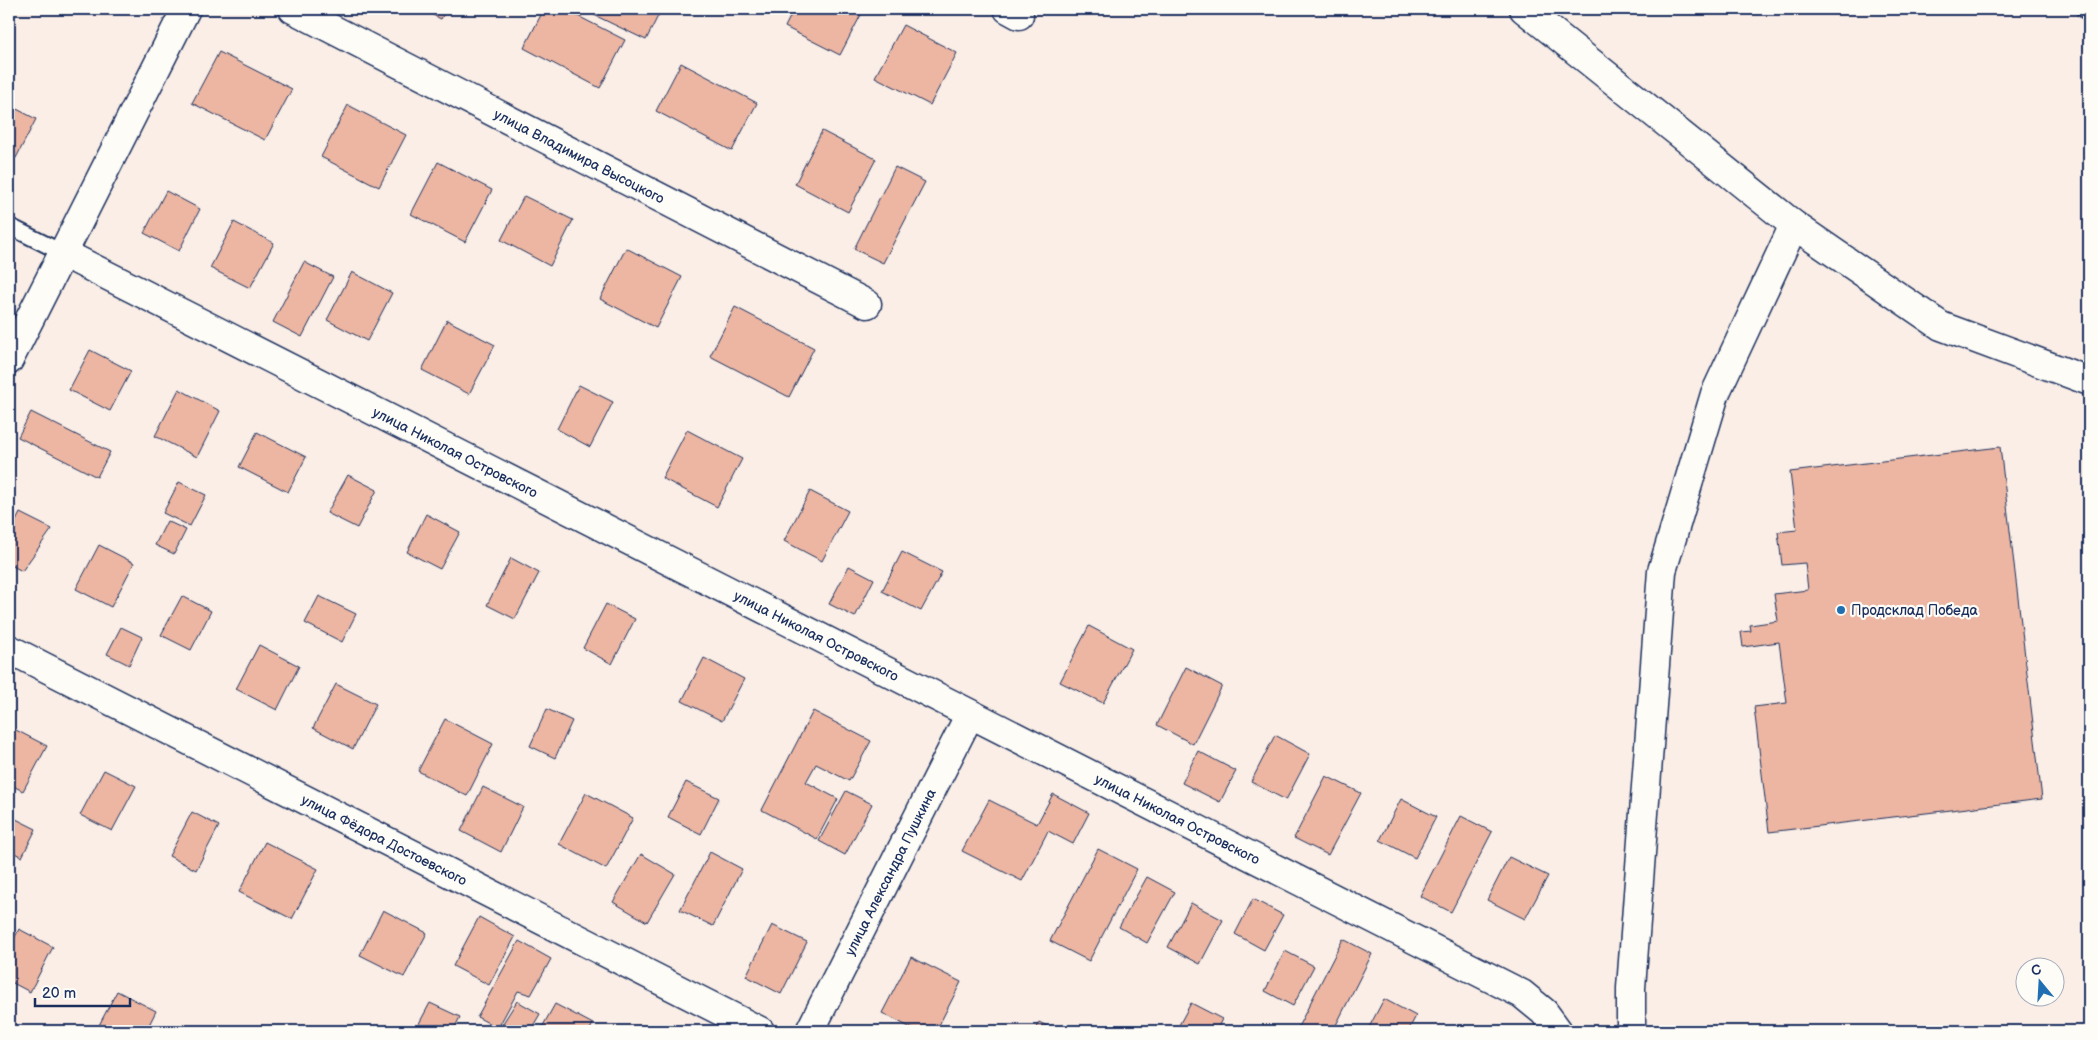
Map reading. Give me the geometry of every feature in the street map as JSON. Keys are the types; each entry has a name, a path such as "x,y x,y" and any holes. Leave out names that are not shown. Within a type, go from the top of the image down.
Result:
{"street":[{"path":"9,360 186,9"},
{"name":"улица Владимира Высоцкого","path":"293,9 867,304"},
{"path":"1524,9 1794,224 1941,326 2089,381"},
{"path":"1631,1031 1631,988 1662,571 1715,394 1794,224"},
{"name":"улица Николая Островского","path":"63,253 1522,994 1544,1012 1558,1031"},
{"name":"улица Фёдора Достоевского","path":"9,649 760,1031"},
{"name":"улица Александра Пушкина","path":"810,1031 970,714"}],"lane":[{"path":"2084,9 2089,13"},
{"path":"9,226 63,253"}],"building":[{"path":"421,9 446,9 441,19"},
{"path":"544,9 564,9 625,40 600,88 524,48"},
{"path":"595,9 648,9 659,14 646,40 592,14"},
{"path":"794,9 864,9 840,55 785,27"},
{"path":"903,25 957,53 930,105 875,77"},
{"path":"219,52 292,89 265,140 192,103"},
{"path":"681,63 757,103 732,151 656,111"},
{"path":"9,105 36,119 16,158 9,155"},
{"path":"348,105 406,135 379,187 321,157"},
{"path":"822,131 876,159 848,212 795,184"},
{"path":"438,162 492,190 465,242 411,214"},
{"path":"895,167 925,182 883,263 854,249"},
{"path":"166,191 200,209 179,251 144,233"},
{"path":"524,196 573,220 550,266 501,240"},
{"path":"234,222 274,243 250,288 210,268"},
{"path":"626,248 682,277 656,328 600,299"},
{"path":"304,262 333,277 302,337 273,322"},
{"path":"352,272 392,293 367,341 327,320"},
{"path":"735,307 814,348 789,397 710,356"},
{"path":"447,320 495,345 469,394 422,370"},
{"path":"90,350 131,371 110,411 69,390"},
{"path":"579,385 613,402 590,447 557,429"},
{"path":"179,389 220,411 197,457 155,436"},
{"path":"31,412 110,452 97,477 18,437"},
{"path":"687,430 742,459 717,507 662,478"},
{"path":"257,432 306,457 288,492 239,467"},
{"path":"2000,447 2042,799 1769,832 1754,707 1787,703 1779,642 1743,647 1741,632 1751,631 1750,625 1778,621 1774,594 1808,590 1805,563 1782,565 1778,532 1797,530 1790,472"},
{"path":"348,475 377,490 357,528 327,513"},
{"path":"179,482 206,495 190,526 163,513"},
{"path":"810,491 848,511 822,561 784,541"},
{"path":"20,513 52,529 22,571 9,564 9,535"},
{"path":"426,514 460,532 440,569 407,552"},
{"path":"167,521 186,530 174,554 155,545"},
{"path":"99,545 134,563 111,607 76,589"},
{"path":"902,552 942,572 921,611 882,591"},
{"path":"511,558 539,573 515,619 487,605"},
{"path":"849,566 874,579 855,617 829,604"},
{"path":"182,596 211,611 191,650 161,635"},
{"path":"319,596 356,614 342,642 305,623"},
{"path":"606,604 635,619 612,664 583,648"},
{"path":"1089,626 1132,649 1103,703 1060,682"},
{"path":"121,627 142,637 129,665 107,654"},
{"path":"259,645 299,666 277,710 236,689"},
{"path":"704,658 744,679 722,721 682,701"},
{"path":"1186,667 1222,686 1193,744 1157,725"},
{"path":"336,684 376,704 353,749 313,728"},
{"path":"547,709 572,721 555,758 530,746"},
{"path":"813,711 871,741 849,781 816,764 806,782 838,799 817,839 762,810"},
{"path":"445,719 493,744 467,796 418,771"},
{"path":"12,728 47,746 23,791 9,784 9,735"},
{"path":"1275,735 1310,754 1286,800 1251,782"},
{"path":"1198,751 1236,771 1220,802 1182,783"},
{"path":"104,770 136,786 112,831 80,815"},
{"path":"1326,776 1361,793 1328,855 1294,838"},
{"path":"686,782 719,798 701,834 668,817"},
{"path":"483,787 523,807 501,852 461,831"},
{"path":"846,791 872,804 845,855 819,841"},
{"path":"586,793 633,818 606,869 559,844"},
{"path":"1053,794 1089,813 1073,844 1048,831 1022,881 962,851 989,800 1037,824"},
{"path":"1401,799 1436,817 1415,858 1380,840"},
{"path":"192,812 219,826 196,870 169,856"},
{"path":"10,816 36,829 22,857 9,850"},
{"path":"1461,816 1492,832 1451,912 1420,896"},
{"path":"265,842 318,869 292,919 239,892"},
{"path":"1098,849 1137,869 1089,961 1050,941"},
{"path":"710,852 742,869 713,926 680,910"},
{"path":"641,854 675,874 647,922 613,902"},
{"path":"1509,857 1548,876 1525,919 1487,900"},
{"path":"1147,877 1175,892 1147,943 1119,927"},
{"path":"1253,899 1283,915 1264,950 1235,934"},
{"path":"1191,903 1223,920 1200,964 1168,947"},
{"path":"383,910 427,933 404,977 360,955"},
{"path":"479,917 515,937 489,985 453,966"},
{"path":"772,925 807,942 781,994 746,976"},
{"path":"19,929 53,947 30,992 9,981 9,949"},
{"path":"1343,939 1372,954 1333,1031 1296,1031"},
{"path":"519,941 551,959 531,995 518,991 498,1028 477,1017"},
{"path":"1285,951 1314,966 1293,1006 1265,991"},
{"path":"911,957 961,982 936,1031 917,1031 882,1013"},
{"path":"117,991 156,1011 146,1031 96,1031"},
{"path":"1384,999 1416,1016 1408,1031 1367,1031"},
{"path":"517,1001 540,1014 530,1031 498,1031"},
{"path":"430,1003 460,1017 453,1031 415,1031"},
{"path":"1191,1003 1222,1019 1216,1031 1186,1031 1178,1027"},
{"path":"555,1004 593,1024 589,1031 540,1031"},
{"path":"1039,1022 1057,1031 1034,1031"}],"place":[{"name":"Продсклад Победа","path":"1841,610"}]}
